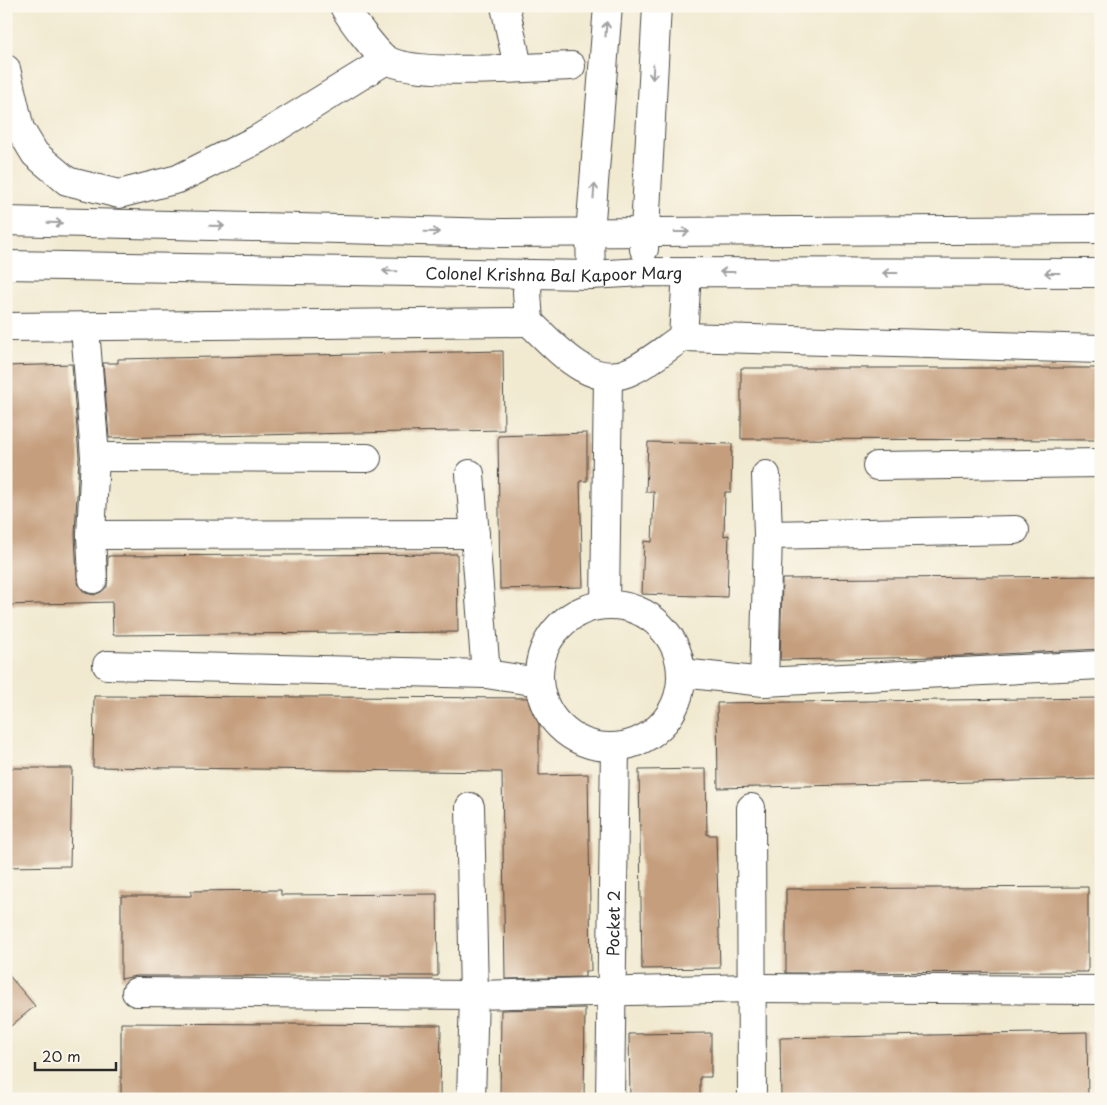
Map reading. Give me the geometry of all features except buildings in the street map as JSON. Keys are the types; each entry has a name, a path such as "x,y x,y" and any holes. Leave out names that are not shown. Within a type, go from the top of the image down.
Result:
{"street":[{"path":"344,6 348,16 386,60 422,69 571,66"},
{"path":"505,6 518,67"},
{"path":"591,275 590,233 608,6"},
{"path":"643,272 657,6"},
{"path":"6,69 20,129 35,154 67,181 119,194 178,179 258,139 386,60"},
{"path":"6,221 501,233 1101,229"},
{"name":"Colonel Krishna Bal Kapoor Marg","path":"6,265 591,275 643,272 1101,273"},
{"path":"683,337 688,272"},
{"path":"528,274 529,322"},
{"path":"6,327 85,328 529,322 587,372 608,376 630,372 683,337 1101,349"},
{"path":"85,328 95,457 91,535 93,579"},
{"path":"605,605 608,376"},
{"path":"95,457 367,458"},
{"path":"877,466 1101,463"},
{"path":"470,474 486,674"},
{"path":"764,682 768,535 766,475"},
{"path":"768,535 1015,530"},
{"path":"91,535 475,534"},
{"path":"605,605 637,610 652,617 664,628 679,656 682,673 681,688 669,717 645,738 615,747 599,747 584,743 570,735 548,712 539,682 539,666 551,636 575,614 589,608 605,605"},
{"path":"107,665 486,674 539,682"},
{"path":"682,673 764,682 1101,665"},
{"name":"Pocket 2","path":"610,1099 615,747"},
{"path":"470,807 474,995 471,1099"},
{"path":"752,808 752,1099"},
{"path":"136,992 474,995 751,988 1101,990"}]}
